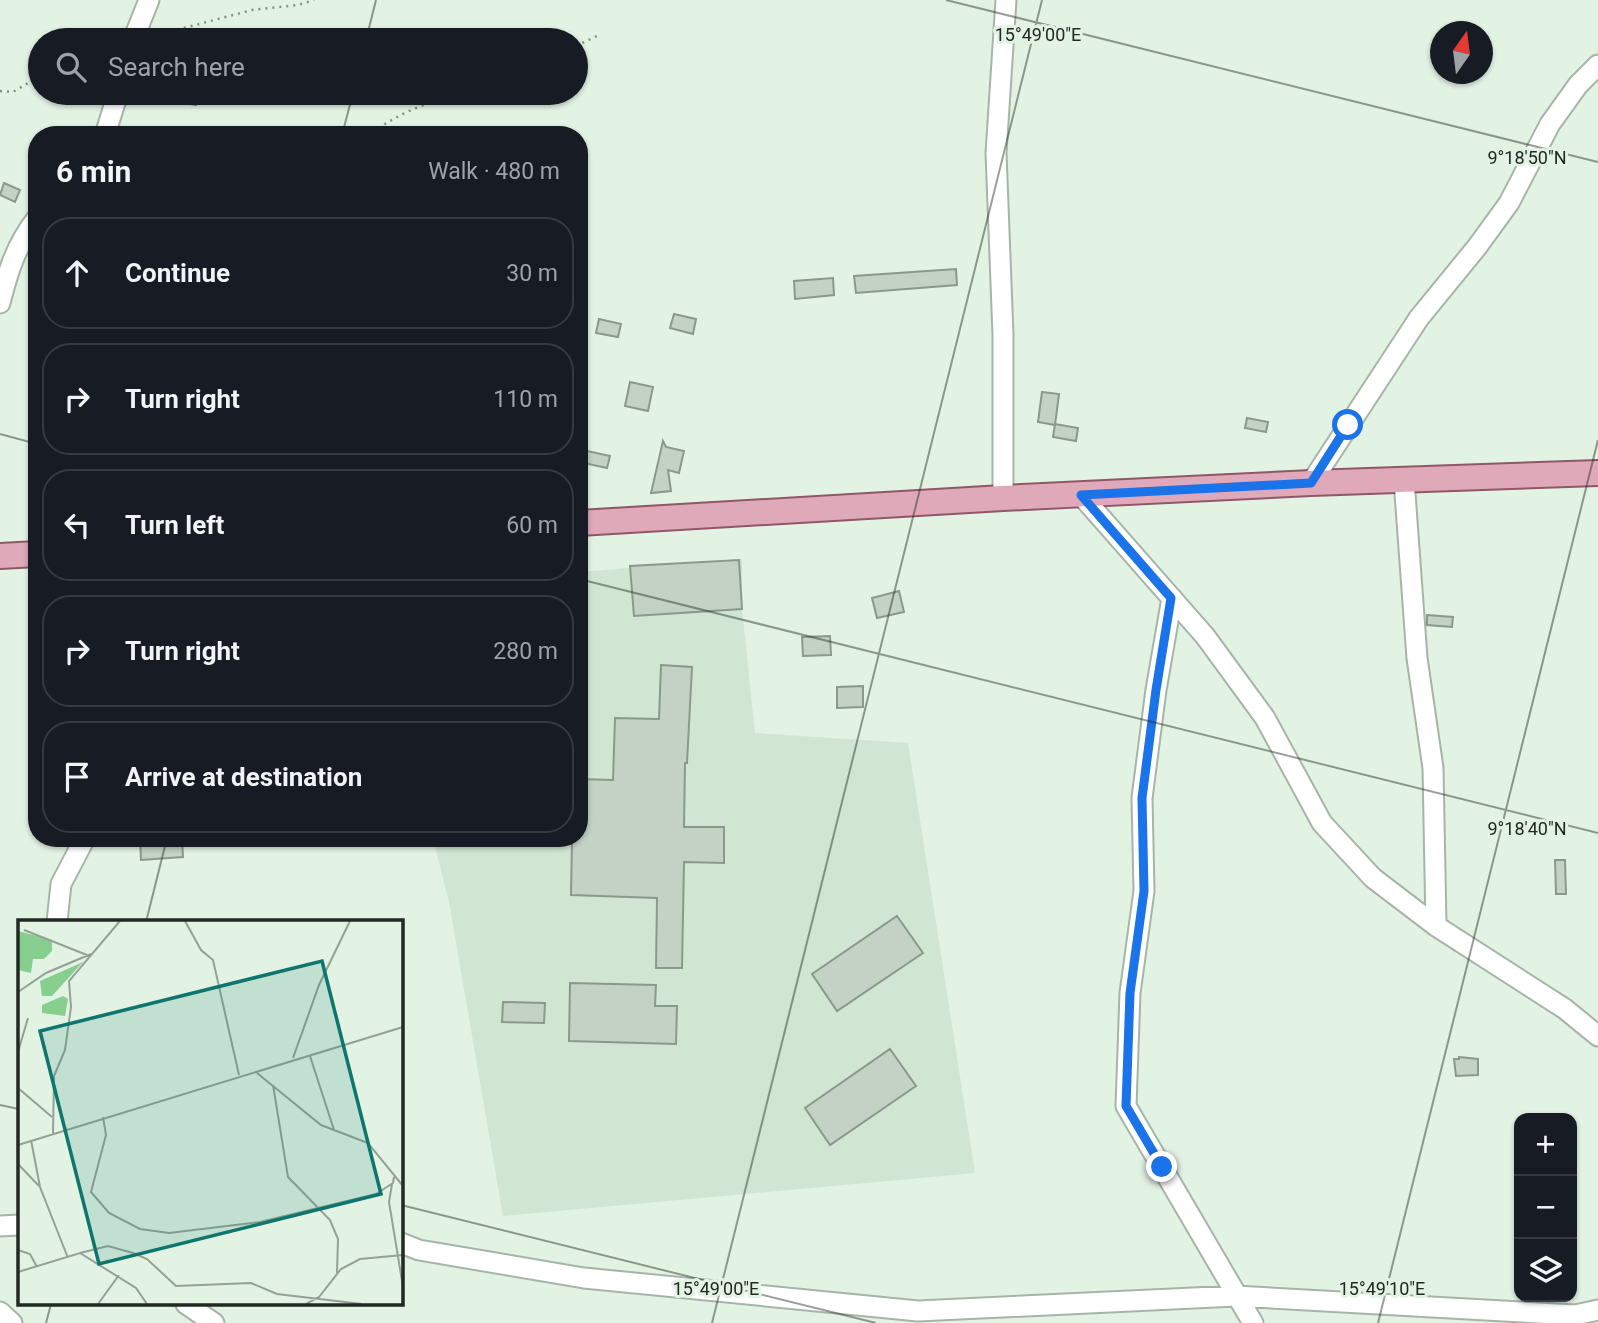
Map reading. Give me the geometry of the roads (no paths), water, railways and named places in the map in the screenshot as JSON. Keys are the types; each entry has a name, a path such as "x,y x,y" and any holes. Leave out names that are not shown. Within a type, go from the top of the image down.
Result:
{"main road":[{"path":"588,522 1003,498 1598,473"},
{"path":"0,556 28,554"}],"street":[{"path":"136,28 149,0"},
{"path":"1003,498 1003,335 996,153 1006,0"},
{"path":"1311,483 1419,318 1478,247 1509,203 1550,124 1578,85 1598,65"},
{"path":"108,126 114,105"},
{"path":"0,303 12,260 28,230"},
{"path":"1404,481 1417,657 1433,768 1436,926"},
{"path":"1081,495 1205,636 1265,718 1322,823 1373,878 1436,926 1565,1009 1598,1036"},
{"path":"1171,598 1142,798 1144,891 1130,993 1126,1106 1253,1323"},
{"path":"57,920 61,884 80,847"},
{"path":"0,1226 18,1225"},
{"path":"402,1243 419,1250 584,1278 918,1311 1236,1296 1575,1315 1598,1310"},
{"path":"189,1306 214,1323"},
{"path":"0,1312 12,1323"}]}
